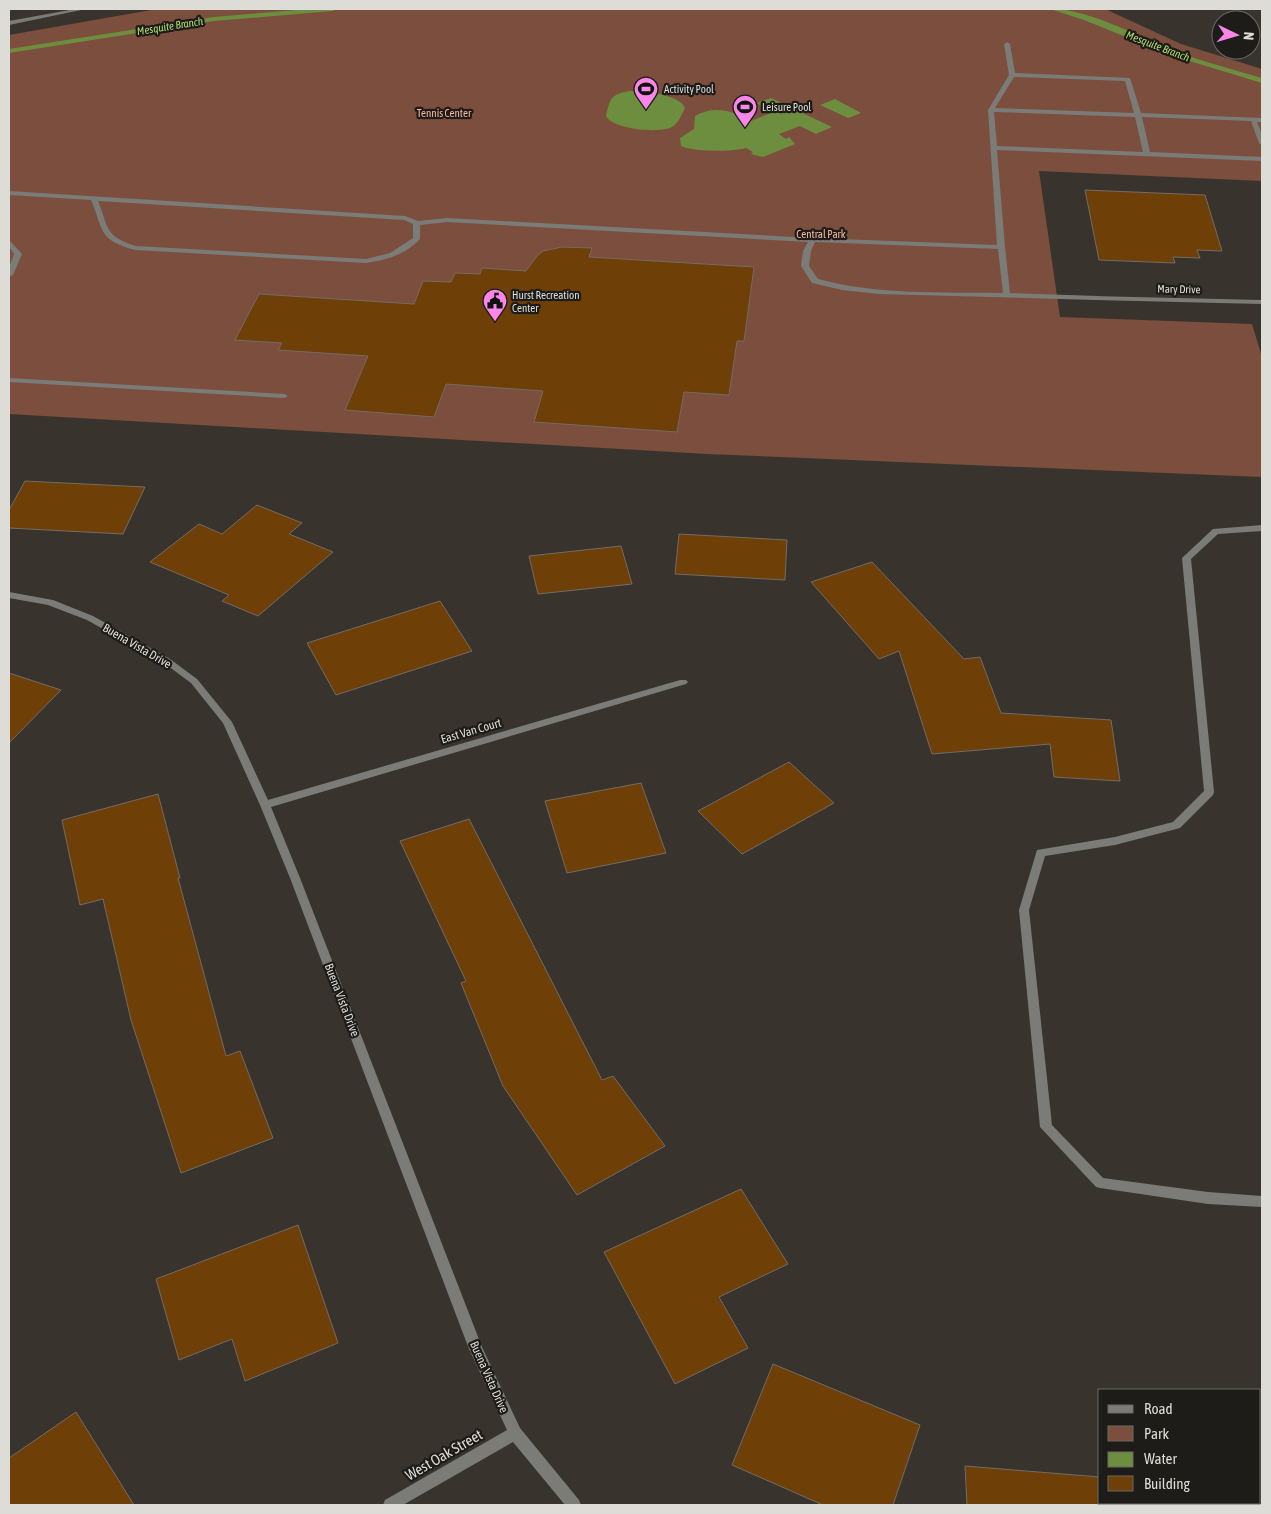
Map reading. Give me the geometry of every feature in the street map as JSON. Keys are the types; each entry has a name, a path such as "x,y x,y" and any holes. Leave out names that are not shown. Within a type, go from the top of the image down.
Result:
{"street":[{"path":"9,22 83,9"},
{"path":"1007,44 1012,75 991,110 1001,247 1007,296"},
{"path":"1012,75 1128,79 1147,154"},
{"path":"991,110 1262,120"},
{"path":"1253,119 1262,143"},
{"path":"993,148 1262,159"},
{"path":"9,193 405,218 416,223 447,220 813,240 1001,247"},
{"path":"94,199 104,226 113,241 135,248 366,261 387,258 403,251 416,239 416,223"},
{"name":"Mary Drive","path":"813,240 807,251 804,266 815,281 842,288 879,292 1262,302"},
{"path":"9,243 18,254 9,275"},
{"path":"9,380 284,396"},
{"path":"1262,528 1216,531 1186,558 1209,792 1176,824 1115,841 1041,853 1024,910 1046,1127 1100,1183 1208,1198 1262,1202"},
{"name":"Buena Vista Drive","path":"9,594 50,602 90,618 167,661 194,681 227,722 266,805 476,1348 515,1433 574,1505"},
{"name":"East Van Court","path":"266,805 683,682"},
{"name":"West Oak Street","path":"390,1505 515,1433"}],"green space":[{"name":"Central Park","path":"157,9 1105,9 1181,44 1211,53 1211,60 1233,60 1262,69 1262,181 1039,171 1060,317 1252,324 1262,357 1262,477 707,454 9,414 9,35"}],"water":[{"name":"Activity Pool","path":"630,91 644,91 669,97 682,103 685,108 676,124 666,129 647,130 626,127 617,124 606,116 612,98 615,95"},
{"name":"Leisure Pool","path":"771,98 832,127 816,134 800,126 779,134 786,139 789,137 795,144 763,157 751,154 753,152 746,148 713,151 681,146 680,138 694,129 695,116 716,110 737,114 751,121 771,113 757,103"},
{"path":"835,99 861,113 848,118 820,105"}],"building":[{"path":"1085,190 1205,195 1222,251 1197,250 1200,258 1173,257 1175,263 1099,260"},
{"name":"Hurst Recreation Center","path":"562,247 592,248 589,257 754,267 744,341 737,341 729,395 684,392 677,432 534,422 543,391 446,384 434,417 345,410 368,356 278,350 282,343 235,340 259,294 414,304 423,281 451,282 455,273 480,274 482,268 526,271 543,251"},
{"path":"25,481 145,487 123,534 9,528 9,510"},
{"path":"257,505 302,523 289,534 333,552 258,616 222,601 229,595 150,562 199,524 222,534"},
{"path":"679,534 787,540 785,580 675,574"},
{"path":"621,546 632,584 538,594 529,556"},
{"path":"872,562 964,659 980,657 1001,713 1111,720 1120,781 1054,777 1050,744 932,754 899,651 879,659 811,582"},
{"path":"440,601 472,651 336,695 307,643"},
{"path":"9,673 61,690 9,743"},
{"path":"789,762 834,803 742,854 698,811"},
{"path":"641,783 666,853 567,873 545,801"},
{"path":"158,794 180,878 178,878 226,1056 240,1051 273,1138 181,1173 131,1020 103,899 80,905 62,820"},
{"path":"469,819 602,1080 613,1076 665,1146 577,1195 503,1086 461,983 466,981 400,841"},
{"path":"741,1189 788,1264 719,1297 748,1348 675,1384 604,1252"},
{"path":"298,1225 338,1343 245,1381 232,1339 179,1360 156,1279"},
{"path":"773,1364 920,1425 893,1505 823,1505 732,1465"},
{"path":"76,1412 134,1505 9,1505 9,1458"},
{"path":"965,1466 1098,1477 1098,1504 1109,1504 1109,1505 967,1505"}],"waterway":[{"name":"Mesquite Branch","path":"9,51 214,19 333,9"},
{"name":"Mesquite Branch","path":"1054,9 1087,18 1176,54 1262,81"}],"place":[{"name":"Activity Pool","path":"646,110"},
{"name":"Leisure Pool","path":"745,128"},
{"name":"Hurst Recreation Center","path":"495,322"}],"park label":[{"name":"Tennis Center","path":"444,113"}]}
